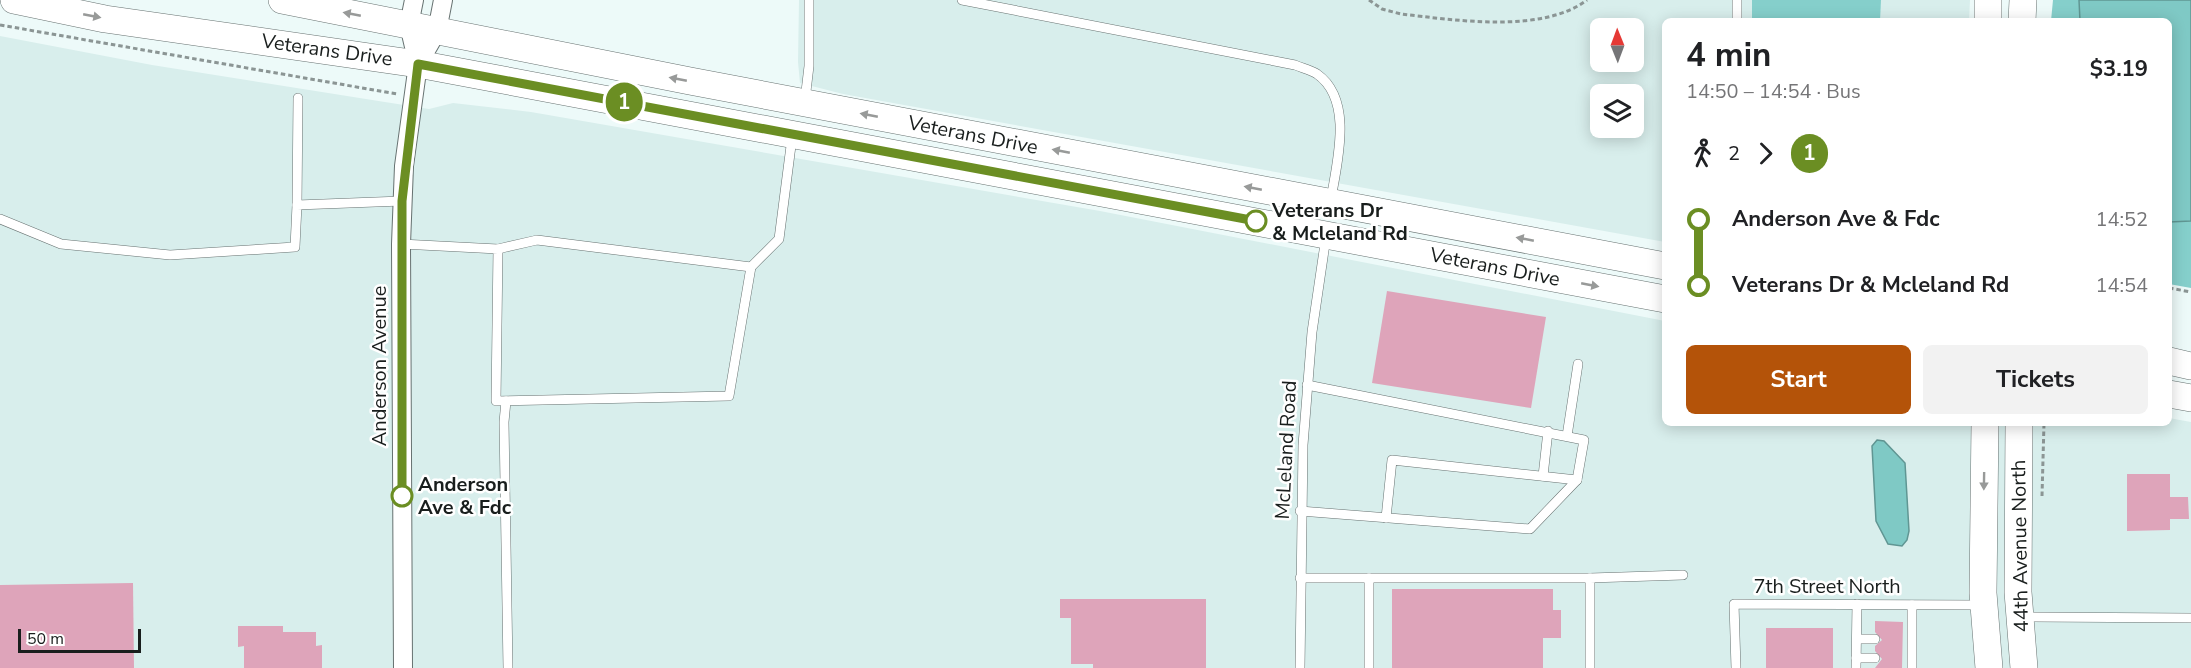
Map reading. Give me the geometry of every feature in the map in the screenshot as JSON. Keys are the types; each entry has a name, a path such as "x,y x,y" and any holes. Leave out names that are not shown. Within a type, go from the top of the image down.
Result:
{"main road":[{"name":"Veterans Drive","path":"14,0 105,19 418,64 1662,298"},
{"name":"Veterans Drive","path":"282,0 412,13 437,31 1662,265"},
{"path":"1988,0 1988,18"},
{"path":"2022,0 2022,18"},
{"path":"2172,362 2191,366"},
{"path":"2172,395 2191,398"},
{"name":"44th Avenue North","path":"1984,426 1984,605 1989,668"},
{"name":"44th Avenue North","path":"2019,426 2019,617 2024,668"}],"street":[{"name":"Anderson Avenue","path":"418,64 437,31 443,0"},
{"name":"Anderson Avenue","path":"403,668 400,244 402,201 418,64 412,13"},
{"path":"1326,235 1331,203"}],"lane":[{"path":"805,103 809,66 809,0"},
{"path":"962,0 1295,65 1316,74 1330,87 1337,105 1340,125 1331,203"},
{"path":"1737,0 1737,18"},
{"path":"0,219 61,244 170,255 294,247 297,205 298,98"},
{"path":"498,249 496,401 729,396 751,267 779,239 792,133"},
{"path":"297,205 402,201"},
{"name":"McLeland Road","path":"1300,668 1300,511 1307,386 1326,235"},
{"path":"400,244 498,249 537,240 751,267"},
{"path":"1567,436 1578,364"},
{"path":"1300,511 1530,529 1577,480 1584,440 1548,431 1307,386"},
{"path":"506,400 504,422 508,668"},
{"path":"1544,476 1548,431"},
{"path":"1386,518 1392,460 1577,480"},
{"path":"1300,578 1590,579 1683,575"},
{"path":"1369,578 1369,668"},
{"path":"1590,579 1590,668"},
{"name":"7th Street North","path":"1736,668 1734,604 1984,605"},
{"path":"1857,604 1856,663 1875,658"},
{"path":"1909,662 1907,640 1912,604"},
{"path":"2019,617 2191,618"},
{"path":"1857,639 1875,639"}],"path":[{"path":"1369,0 1382,9 1401,14 1506,21 1546,18 1565,12 1587,0"},
{"path":"0,26 414,96"},
{"path":"2172,289 2191,292"},
{"path":"2042,497 2044,426"}],"shaded area":[{"path":"799,0 1970,0 1969,18 1662,18 1662,241 843,94 800,83"},
{"path":"1752,0 1881,0 1880,18 1752,18"},
{"path":"2053,0 2191,0 2191,288 2172,285 2172,18 2051,18"},
{"path":"2079,0 2191,0 2191,221 2172,222 2172,18 2080,18"},
{"path":"0,36 152,65 429,109 453,103 531,112 1100,211 1662,320 1662,426 2172,426 2172,419 2191,422 2191,668 0,668"},
{"path":"1877,440 1884,441 1905,463 1909,531 1907,540 1902,546 1888,544 1876,521 1872,446"}],"building":[{"path":"1387,291 1546,317 1531,408 1372,383"},
{"path":"2127,474 2170,474 2170,497 2188,497 2189,519 2170,519 2170,530 2127,531"},
{"path":"133,583 134,668 0,668 0,585"},
{"path":"1392,589 1553,589 1553,610 1561,610 1561,638 1543,638 1543,668 1392,668"},
{"path":"1060,599 1206,599 1206,668 1093,668 1093,664 1071,664 1071,618 1060,618"},
{"path":"1875,621 1903,622 1902,668 1875,668 1882,659 1875,651 1875,646 1882,640 1875,632"},
{"path":"238,626 283,626 283,632 316,632 316,646 322,645 322,668 244,668 244,646 238,647"},
{"path":"1766,628 1833,628 1833,668 1766,668"}],"bus line":[{"name":"1","path":"402,496 400,244 404,166 418,64 1256,221"}],"place":[{"name":"Veterans Dr & Mcleland Rd","path":"1256,221"},
{"name":"Anderson Ave & Fdc","path":"402,496"}]}
